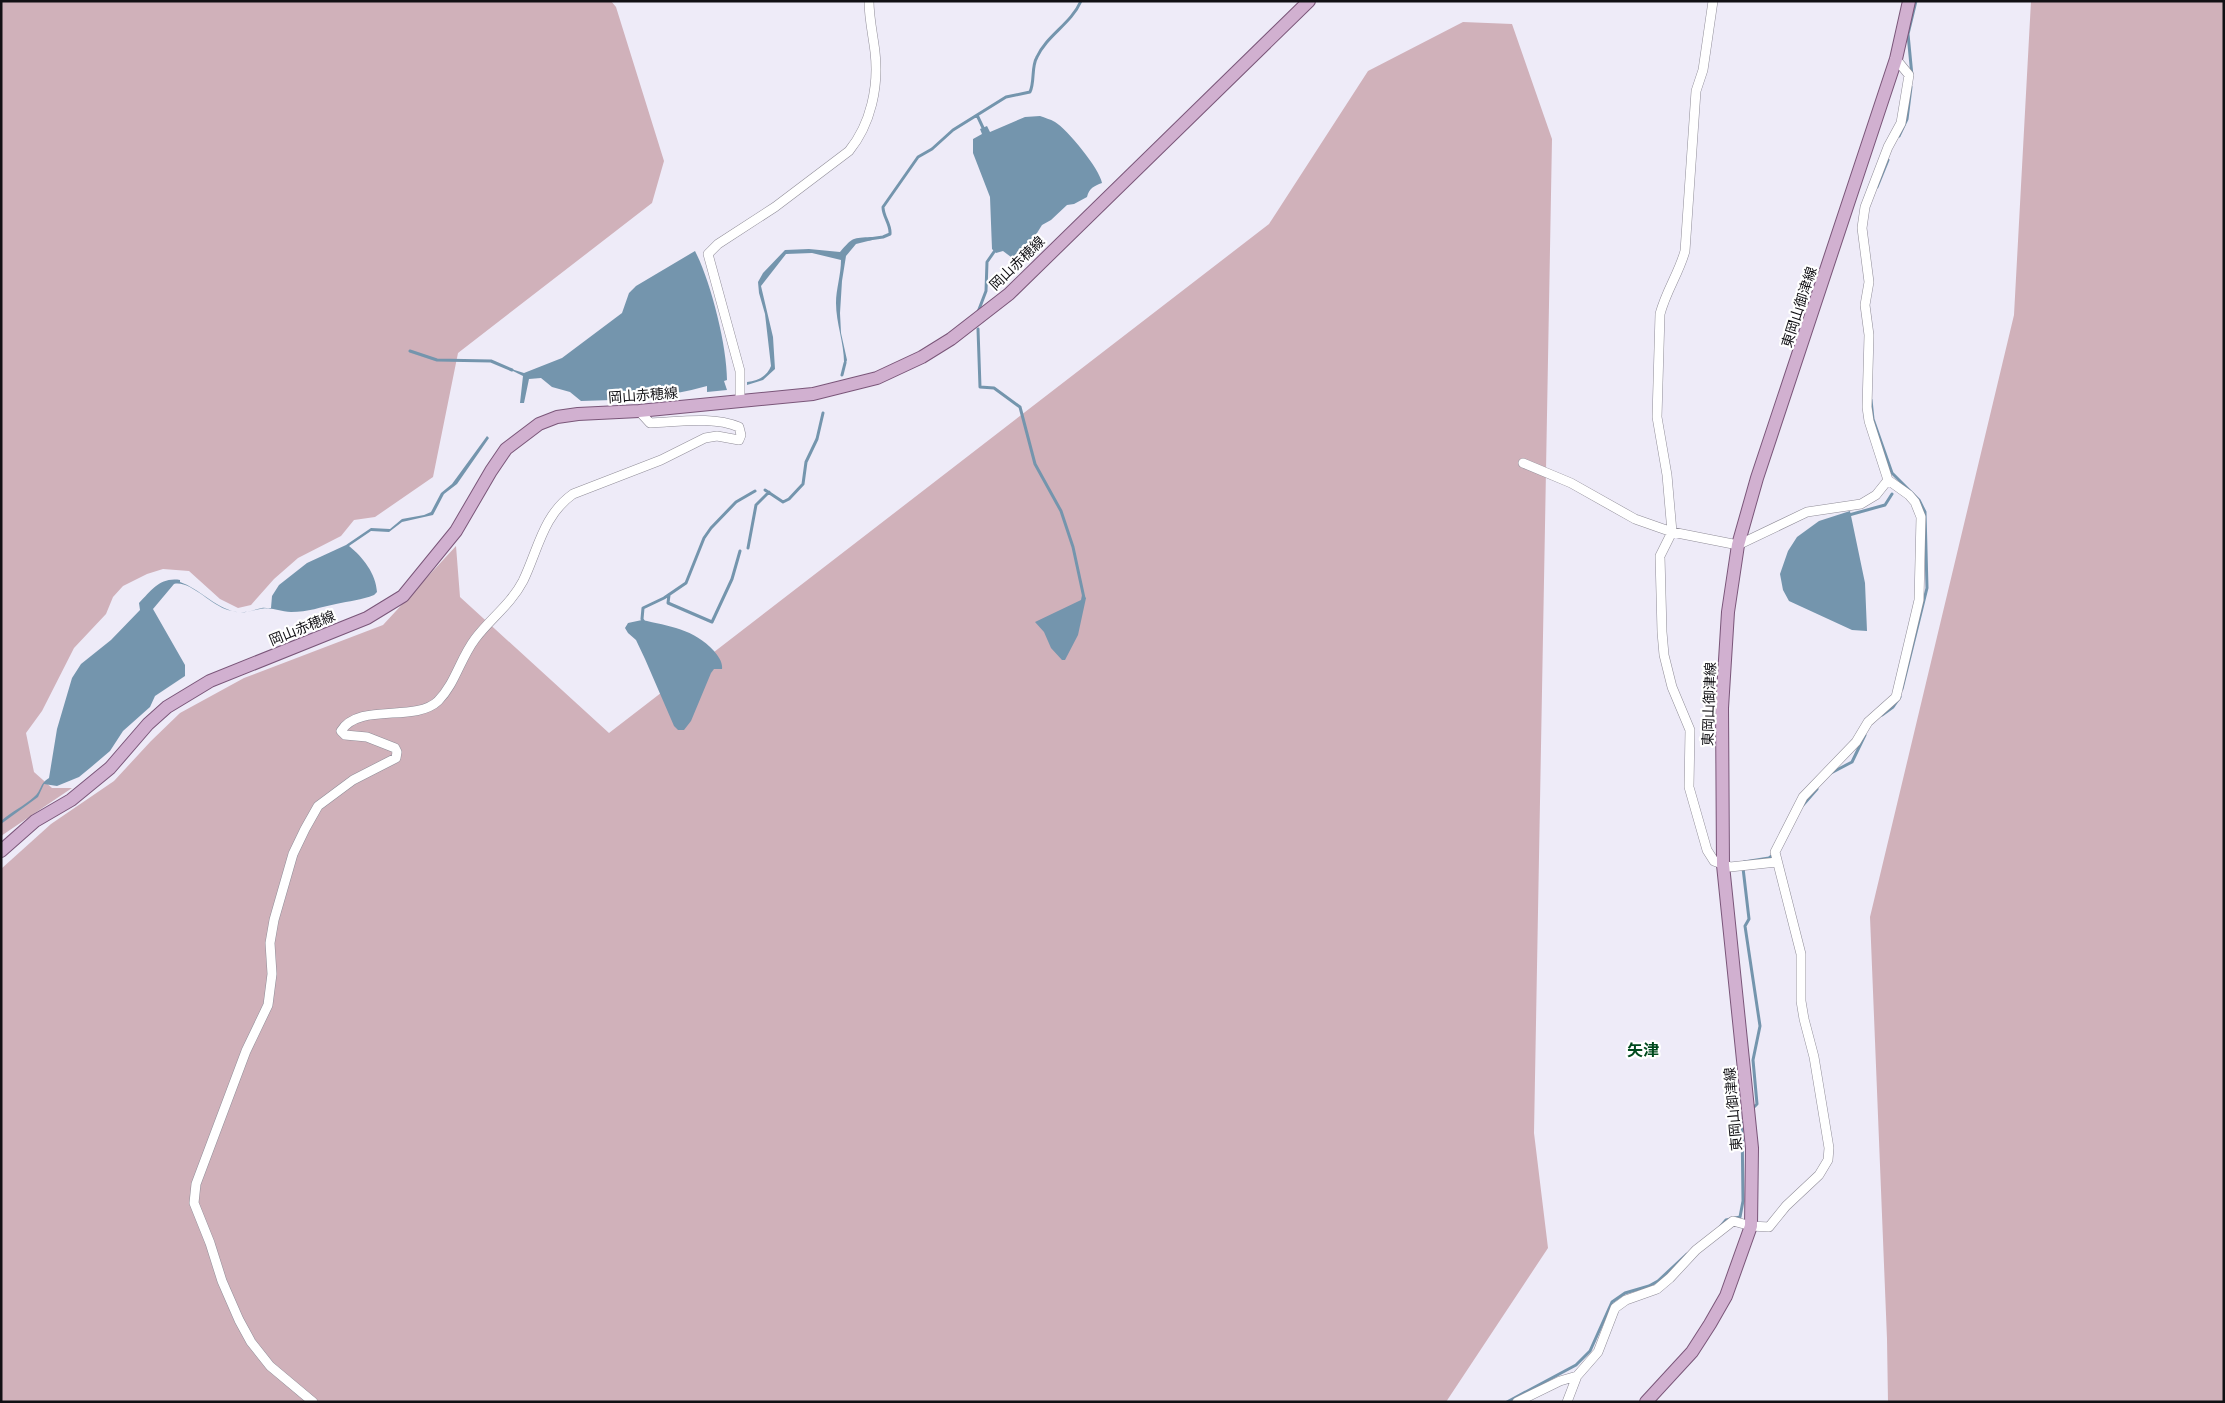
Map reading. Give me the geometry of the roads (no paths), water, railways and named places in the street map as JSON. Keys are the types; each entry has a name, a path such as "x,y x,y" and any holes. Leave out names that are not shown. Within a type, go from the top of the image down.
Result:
{"main road":[{"name":"岡山赤穂線","path":"1,851 35,821 71,800 110,768 148,724 186,693 210,681 367,618 403,596 456,531 491,470 506,449 539,424 557,417 813,394 877,378 922,357 951,339 1009,294 1309,1"},
{"name":"東岡山御津線","path":"1646,1402 1692,1352 1710,1324 1726,1296 1751,1226 1752,1148 1723,865 1722,708 1728,612 1738,545 1757,478 1896,59 1909,1"}],"street":[{"path":"740,401 740,371 708,254 718,244 775,207 849,151 856,142 869,114 876,85 875,53 869,1"},
{"path":"1713,1 1702,70 1696,91 1684,251 1678,274 1664,300 1660,314 1657,417 1667,475 1672,532 1660,556 1664,655 1672,687 1690,730 1689,787 1707,850 1714,861 1723,865 1743,867 1776,857"},
{"path":"1567,1402 1576,1376 1598,1352 1615,1308 1626,1300 1657,1289 1696,1250 1732,1221 1751,1226 1770,1227 1786,1206 1818,1175 1828,1160 1830,1148 1814,1057 1801,1001 1801,954 1776,857 1803,797 1850,749 1868,722 1890,703 1898,688 1920,593 1921,517 1915,502 1888,480 1869,421 1867,407 1869,335 1865,305 1869,282 1863,242 1863,216 1888,147 1901,123 1909,75 1896,59"},
{"path":"313,1402 270,1366 251,1342 222,1281 210,1243 194,1203 196,1184 246,1051 268,1006 272,974 271,935 294,854 318,806 353,780 396,758 398,752 395,748 367,737 344,735 341,731 345,724 355,719 423,710 432,707 446,692 474,640 512,599 523,581 551,515 560,503 573,494 661,460 705,438 717,436 739,440 741,434 739,428 728,423 710,421 650,423 639,411"},
{"path":"1524,463 1571,483 1635,518 1672,532 1738,545 1807,512 1861,504 1876,495 1888,480"},
{"path":"1518,1402 1560,1381 1576,1376"}],"water":[{"path":"1040,116 1055,122 1067,133 1096,169 1102,183 1092,188 1087,197 1074,204 1067,205 1051,220 1042,225 1032,241 1020,250 1016,258 1003,251 996,253 992,249 990,197 973,153 973,139 982,134 980,129 987,126 990,132 1025,117"},
{"path":"872,237 872,240 856,244 846,256 840,313 841,333 847,360 845,366 836,303 841,260 812,253 786,254 761,286 773,337 775,369 763,380 747,385 747,382 765,375 771,366 765,314 758,282 763,273 785,250 809,249 840,252 853,239"},
{"path":"695,251 707,279 717,314 724,350 727,380 724,381 727,390 707,392 707,386 660,396 581,401 570,392 552,387 541,378 529,379 524,403 520,403 523,376 505,367 524,373 562,358 622,313 629,293 636,286"},
{"path":"487,436 489,438 457,484 444,494 433,515 402,522 389,532 371,531 349,546 359,555 371,572 377,592 374,595 297,612 266,608 271,608 272,596 279,585 307,563 346,545 371,528 390,529 402,519 431,512 441,493 452,484"},
{"path":"1850,511 1865,583 1867,631 1852,630 1789,601 1783,590 1780,574 1788,551 1797,537 1819,521"},
{"path":"167,580 180,580 180,582 194,589 174,584 153,609 185,665 185,676 155,696 150,707 123,731 110,751 79,777 57,786 44,784 38,797 1,824 1,821 34,797 44,783 49,778 57,729 72,678 81,664 111,640 140,610 139,603 152,589"},
{"path":"194,589 221,606 228,610 215,604"},
{"path":"1082,595 1086,598 1078,635 1065,660 1062,660 1051,648 1044,632 1035,622 1081,600"},
{"path":"642,620 690,633 714,651 721,662 722,669 714,669 711,673 691,721 684,730 678,730 674,726 636,640 625,628 628,623"}],"waterway":[{"path":"869,239 890,234 883,207 918,157 932,149 953,130 1006,97 1030,92 1035,61 1041,49 1077,9 1081,1"},
{"path":"1912,76 1908,34 1916,1"},
{"path":"1899,136 1907,119 1911,87"},
{"path":"977,115 985,132"},
{"path":"1877,187 1888,160"},
{"path":"978,312 986,291 987,262 996,249"},
{"path":"978,329 980,387 994,388 1020,407 1035,464 1061,511 1073,547 1084,598"},
{"path":"410,351 437,360 491,361 512,370"},
{"path":"842,375 845,363"},
{"path":"1871,400 1873,419 1892,473 1919,500 1925,512 1927,588 1902,689"},
{"path":"765,490 783,502 789,499 803,484 806,462 817,439 823,413"},
{"path":"645,624 642,619 643,608 664,598 686,583 704,538 711,528 736,502 755,491"},
{"path":"748,548 756,505 769,492"},
{"path":"1849,515 1885,505 1892,494"},
{"path":"669,595 668,603 712,622 732,579 740,551"},
{"path":"1882,715 1893,707 1900,697"},
{"path":"1831,773 1852,762 1865,735"},
{"path":"1803,805 1817,789"},
{"path":"1744,862 1769,858 1773,855"},
{"path":"1743,868 1749,919 1745,926 1760,1026 1753,1060 1757,1104 1754,1107"},
{"path":"1720,1227 1726,1220 1740,1217 1743,1201 1742,1120 1744,1118"},
{"path":"1507,1402 1576,1365 1590,1351 1612,1302 1625,1293 1649,1286 1658,1281 1687,1254"}],"district":[{"name":"矢津","path":"1643,1050"}]}
